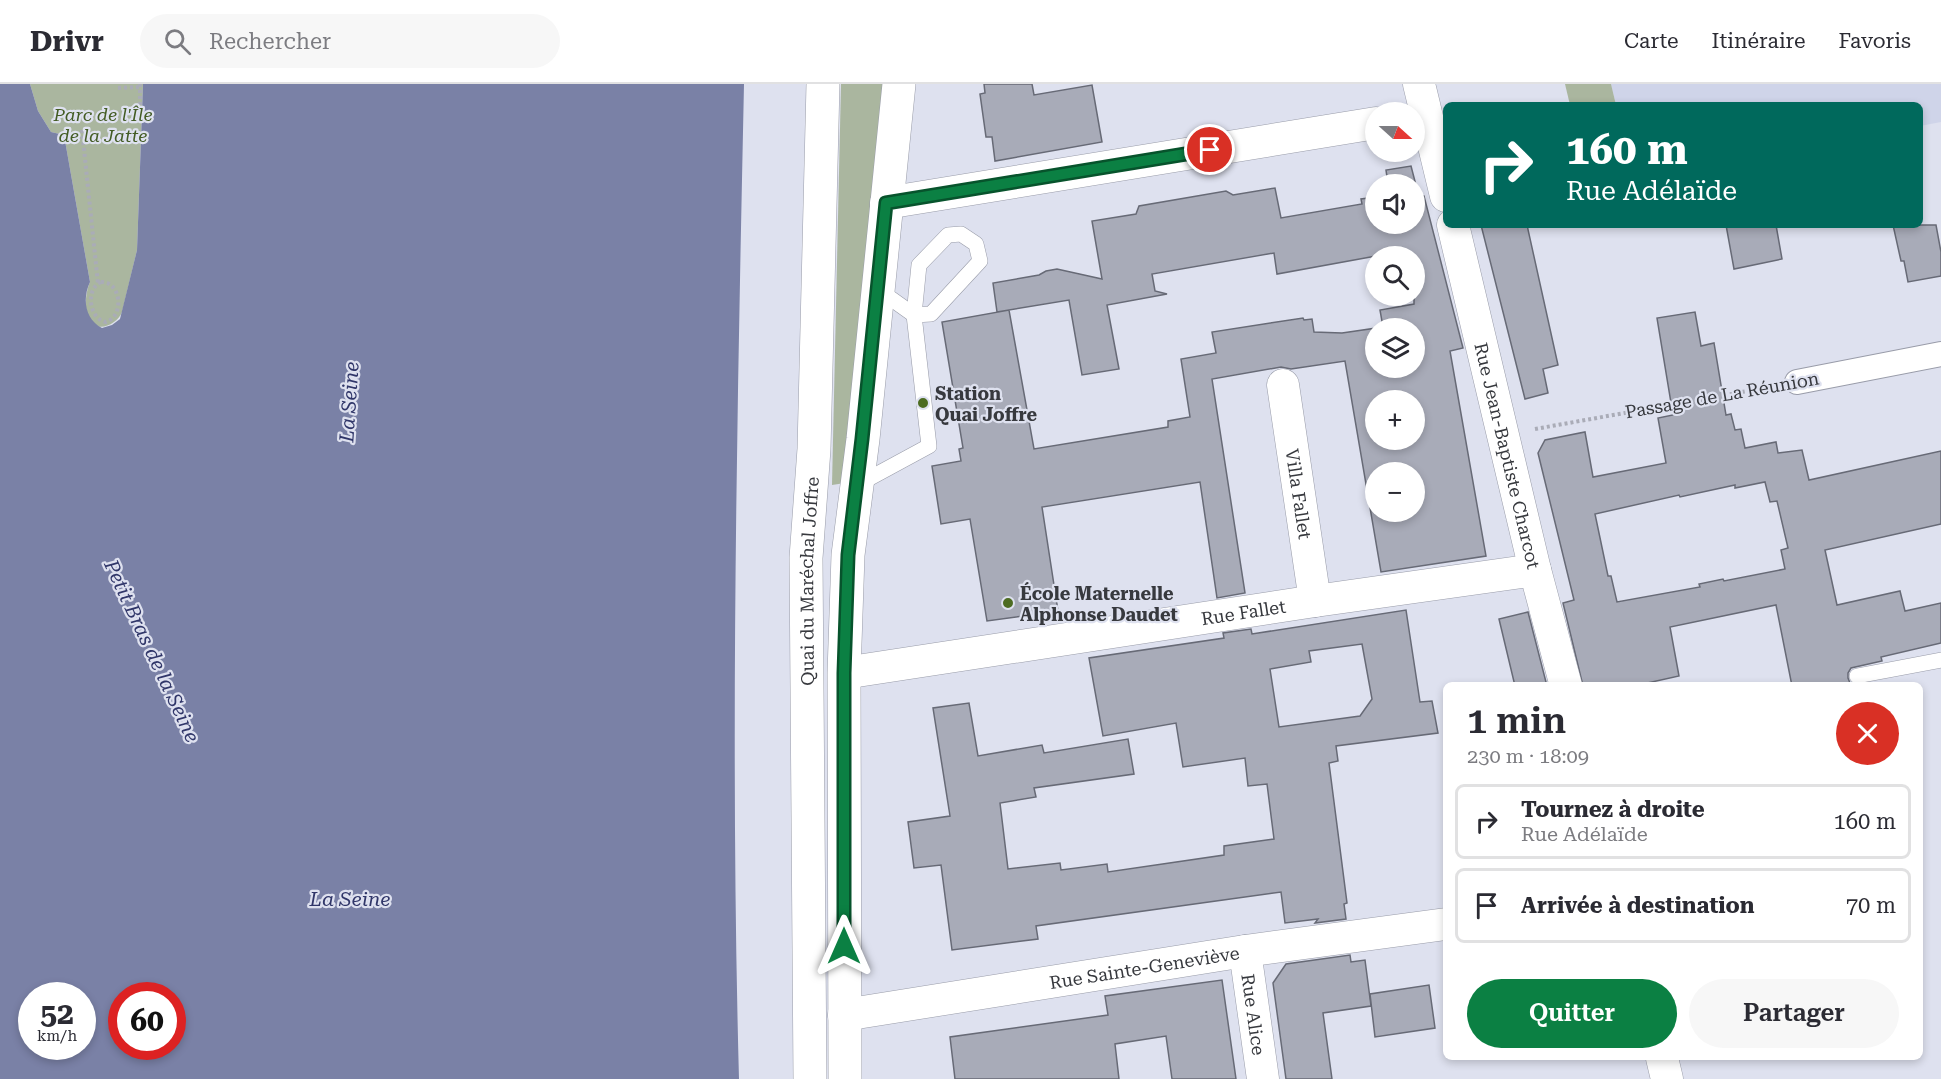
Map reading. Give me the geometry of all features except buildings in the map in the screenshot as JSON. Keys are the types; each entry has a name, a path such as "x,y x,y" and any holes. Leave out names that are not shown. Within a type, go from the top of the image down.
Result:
{"main road":[{"name":"Quai du Maréchal Joffre","path":"810,1079 806,558 814,449 823,84"},
{"name":"Quai du Maréchal Joffre","path":"845,1079 844,673 848,555 899,84"}],"street":[{"path":"1419,84 1420,102"},
{"path":"886,203 1365,125"},
{"path":"1425,131 1443,187"},
{"name":"Rue Jean-Baptiste Charcot","path":"1454,228 1535,570 1565,682"},
{"name":"Passage de La Réunion","path":"1797,382 1941,354"},
{"name":"Villa Fallet","path":"1283,385 1315,601"},
{"name":"Rue Fallet","path":"844,673 1535,570"},
{"name":"Rue Sainte-Geneviève","path":"844,1015 1245,951 1443,924"},
{"name":"Rue Alice","path":"1245,951 1263,1079"},
{"path":"1662,1060 1667,1079"}],"lane":[{"path":"857,485 929,446 914,315 919,265 948,235 961,234 976,244 980,261 931,314 914,315 877,288"},
{"path":"1857,676 1941,660"}],"path":[{"path":"118,88 140,85 140,107"},
{"path":"82,130 98,284 92,291 93,313 98,320 109,322 118,311 113,286 106,282 98,284"},
{"name":"Passage de La Réunion","path":"1503,435 1797,382"}],"shaded area":[{"path":"1611,84 1941,84 1941,122 1923,125 1923,102 1615,102"}],"green space":[{"name":"Parc de l'Île de la Jatte","path":"30,84 143,84 137,250 122,312 116,321 106,326 96,326 91,322 86,309 90,282 64,135 51,132 38,111"},
{"path":"841,84 884,84 845,483 832,485"},
{"path":"1565,84 1611,84 1615,102 1569,102"}],"water":[{"path":"0,84 30,84 38,111 51,132 64,135 90,282 86,295 87,308 92,319 102,328 120,319 137,250 143,84 744,84 735,706 739,1079 0,1079"}],"place":[{"name":"Station Quai Joffre","path":"923,403"},
{"name":"École Maternelle Alphonse Daudet","path":"1008,603"}],"route":[{"path":"844,946 844,673 848,555 886,203 1210,150"}],"water label":[{"name":"La Seine","path":"349,402"},
{"name":"Petit Bras de la Seine","path":"152,651"},
{"name":"La Seine","path":"350,899"}]}
